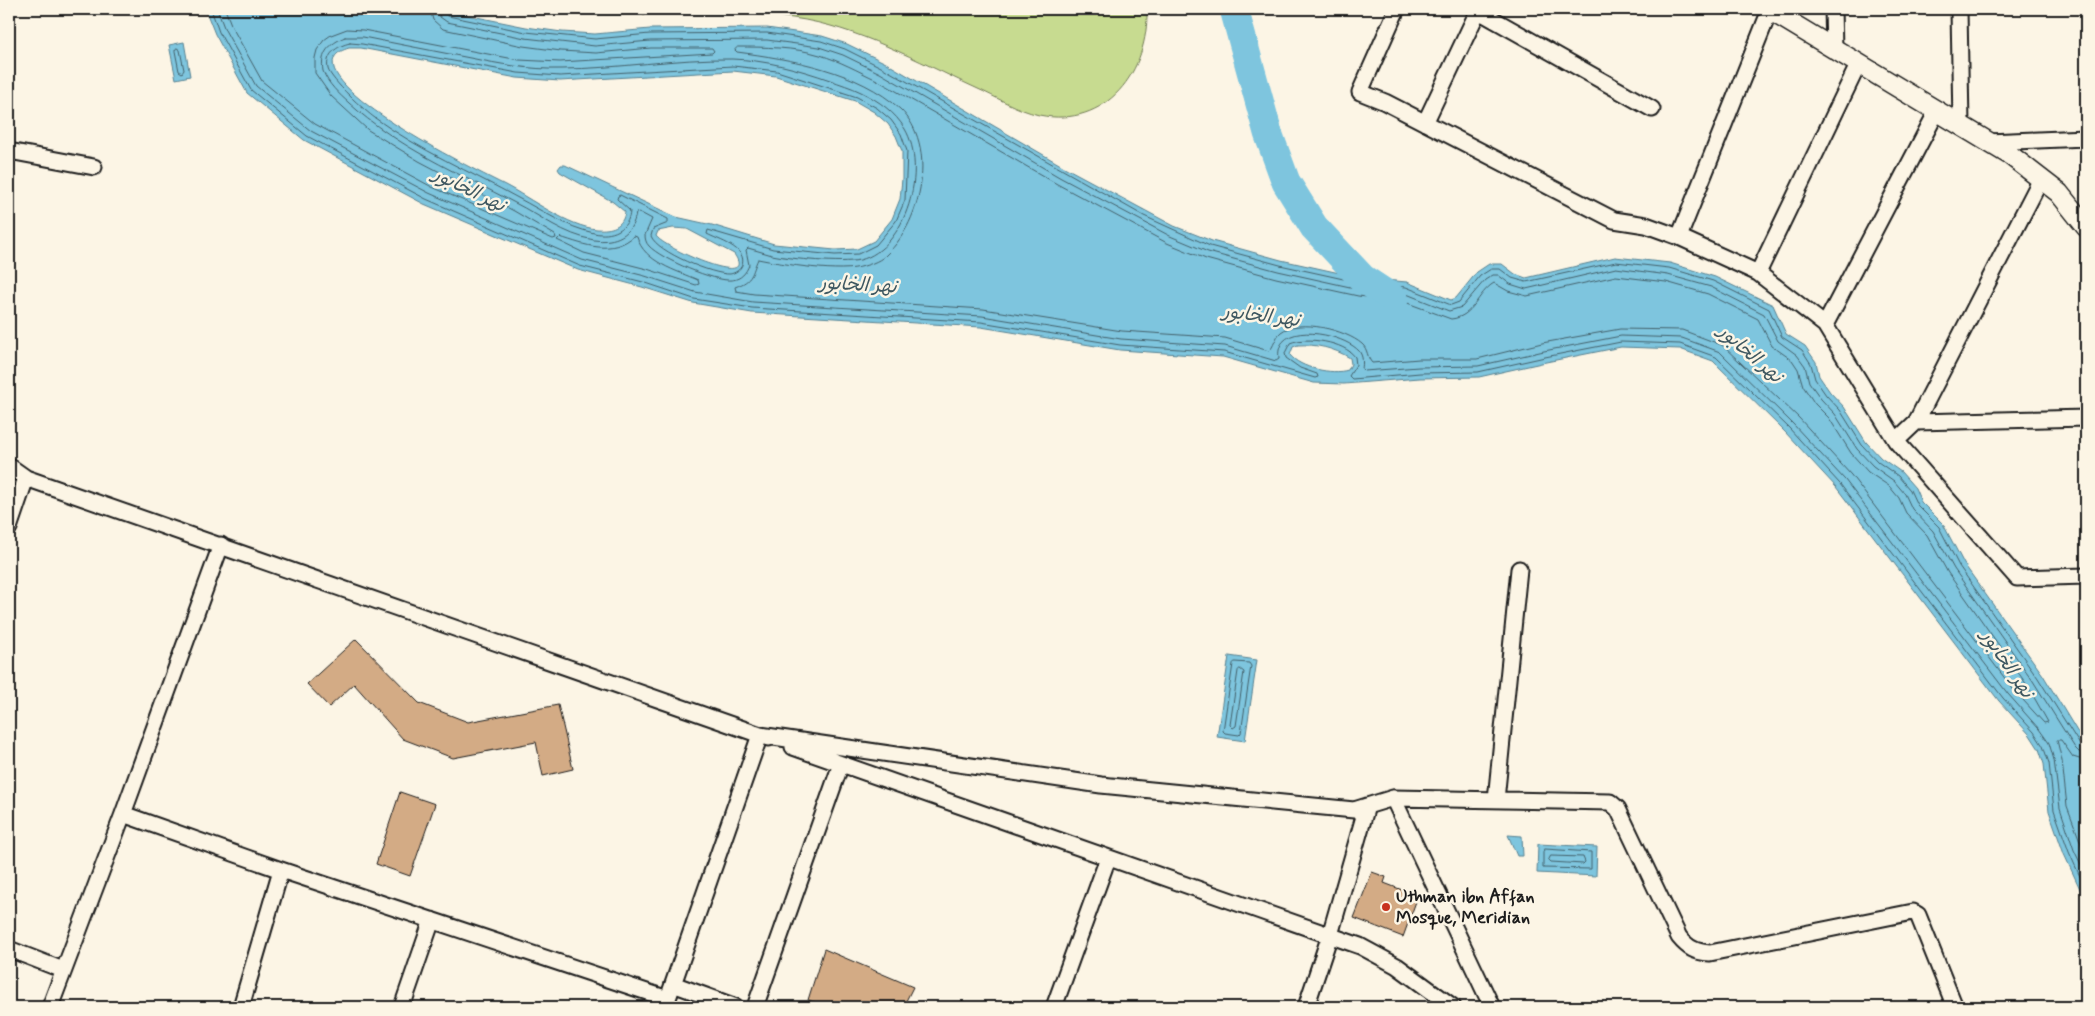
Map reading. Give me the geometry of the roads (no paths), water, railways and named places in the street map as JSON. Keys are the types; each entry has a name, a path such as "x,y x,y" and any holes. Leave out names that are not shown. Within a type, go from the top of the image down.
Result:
{"street":[{"path":"1397,9 1360,92 1384,102 1614,220 1646,225 1678,237 1758,273 1825,325 1896,441 2017,578 2086,576"},
{"path":"1678,237 1769,9 1961,125 2041,178 2059,194 2086,227"},
{"path":"1833,9 1834,49"},
{"path":"1959,9 1961,125"},
{"path":"1425,123 1476,10 1652,109"},
{"path":"1758,273 1859,63"},
{"path":"1825,325 1937,111"},
{"path":"1988,142 2086,138"},
{"path":"9,151 94,167"},
{"path":"1896,441 1916,422 2041,178"},
{"path":"1916,422 2086,418"},
{"path":"9,466 26,478"},
{"path":"9,477 26,478 221,545 1330,935 1378,954 1453,1007"},
{"path":"9,528 26,478"},
{"path":"50,1007 221,545"},
{"path":"1496,800 1519,569"},
{"path":"760,735 1100,785 1354,810 1393,798 1610,802 1618,809 1680,937 1688,947 1698,952 1710,953 1916,913 1955,1007"},
{"path":"123,814 666,1003 760,735"},
{"path":"756,1007 841,764"},
{"path":"1393,798 1492,1007"},
{"path":"1306,1007 1330,935 1368,806"},
{"path":"1054,1007 1108,858"},
{"path":"241,1007 281,870"},
{"path":"402,1007 432,920"},
{"path":"9,949 63,970"},
{"path":"673,984 736,1007"}],"water":[{"name":"نهر الخابور","path":"205,9 437,9 526,27 562,32 595,34 650,29 767,28 822,36 847,44 886,63 1066,168 1174,226 1212,241 1281,260 1362,278 1407,282 1451,300 1456,298 1477,272 1489,264 1502,264 1515,274 1526,278 1615,257 1670,263 1715,277 1773,305 1786,334 1805,346 1816,362 1819,376 1844,407 1866,442 1881,458 1901,472 1915,488 1921,502 1943,524 1964,564 2043,675 2086,746 2086,902 2064,854 2049,811 2044,764 2039,749 2030,735 1999,701 1836,487 1785,432 1713,361 1680,349 1621,347 1479,377 1420,378 1344,384 1314,383 1223,357 1120,350 981,327 752,313 693,303 578,270 424,204 304,140 247,93 215,34","holes":["361,48 517,78 560,81 733,71 776,76 855,101 874,112 888,124 896,136 902,151 900,199 892,219 874,241 857,249 835,250 774,244 712,225 676,217 565,165 561,165 558,169 560,172 613,202 625,212 622,221 616,227 602,229 586,227 562,218 435,148 375,110 351,91 336,73 335,56 342,50","673,228 687,229 734,254 738,264 734,268 723,268 691,257 663,242 656,236 658,231","1298,345 1325,347 1350,358 1351,364 1348,370 1334,372 1309,367 1301,364 1290,355 1293,347"]},
{"path":"184,42 190,76 176,79 169,45"},
{"path":"1229,656 1257,660 1245,741 1217,737"},
{"path":"1508,835 1522,836 1523,856 1517,856"},
{"path":"1538,844 1597,847 1596,876 1537,873"}],"waterway":[{"path":"1234,9 1268,133 1286,182 1314,227 1362,278 1394,299"}],"place":[{"name":"Uthman ibn Affan Mosque, Meridian","path":"1386,907"}]}
